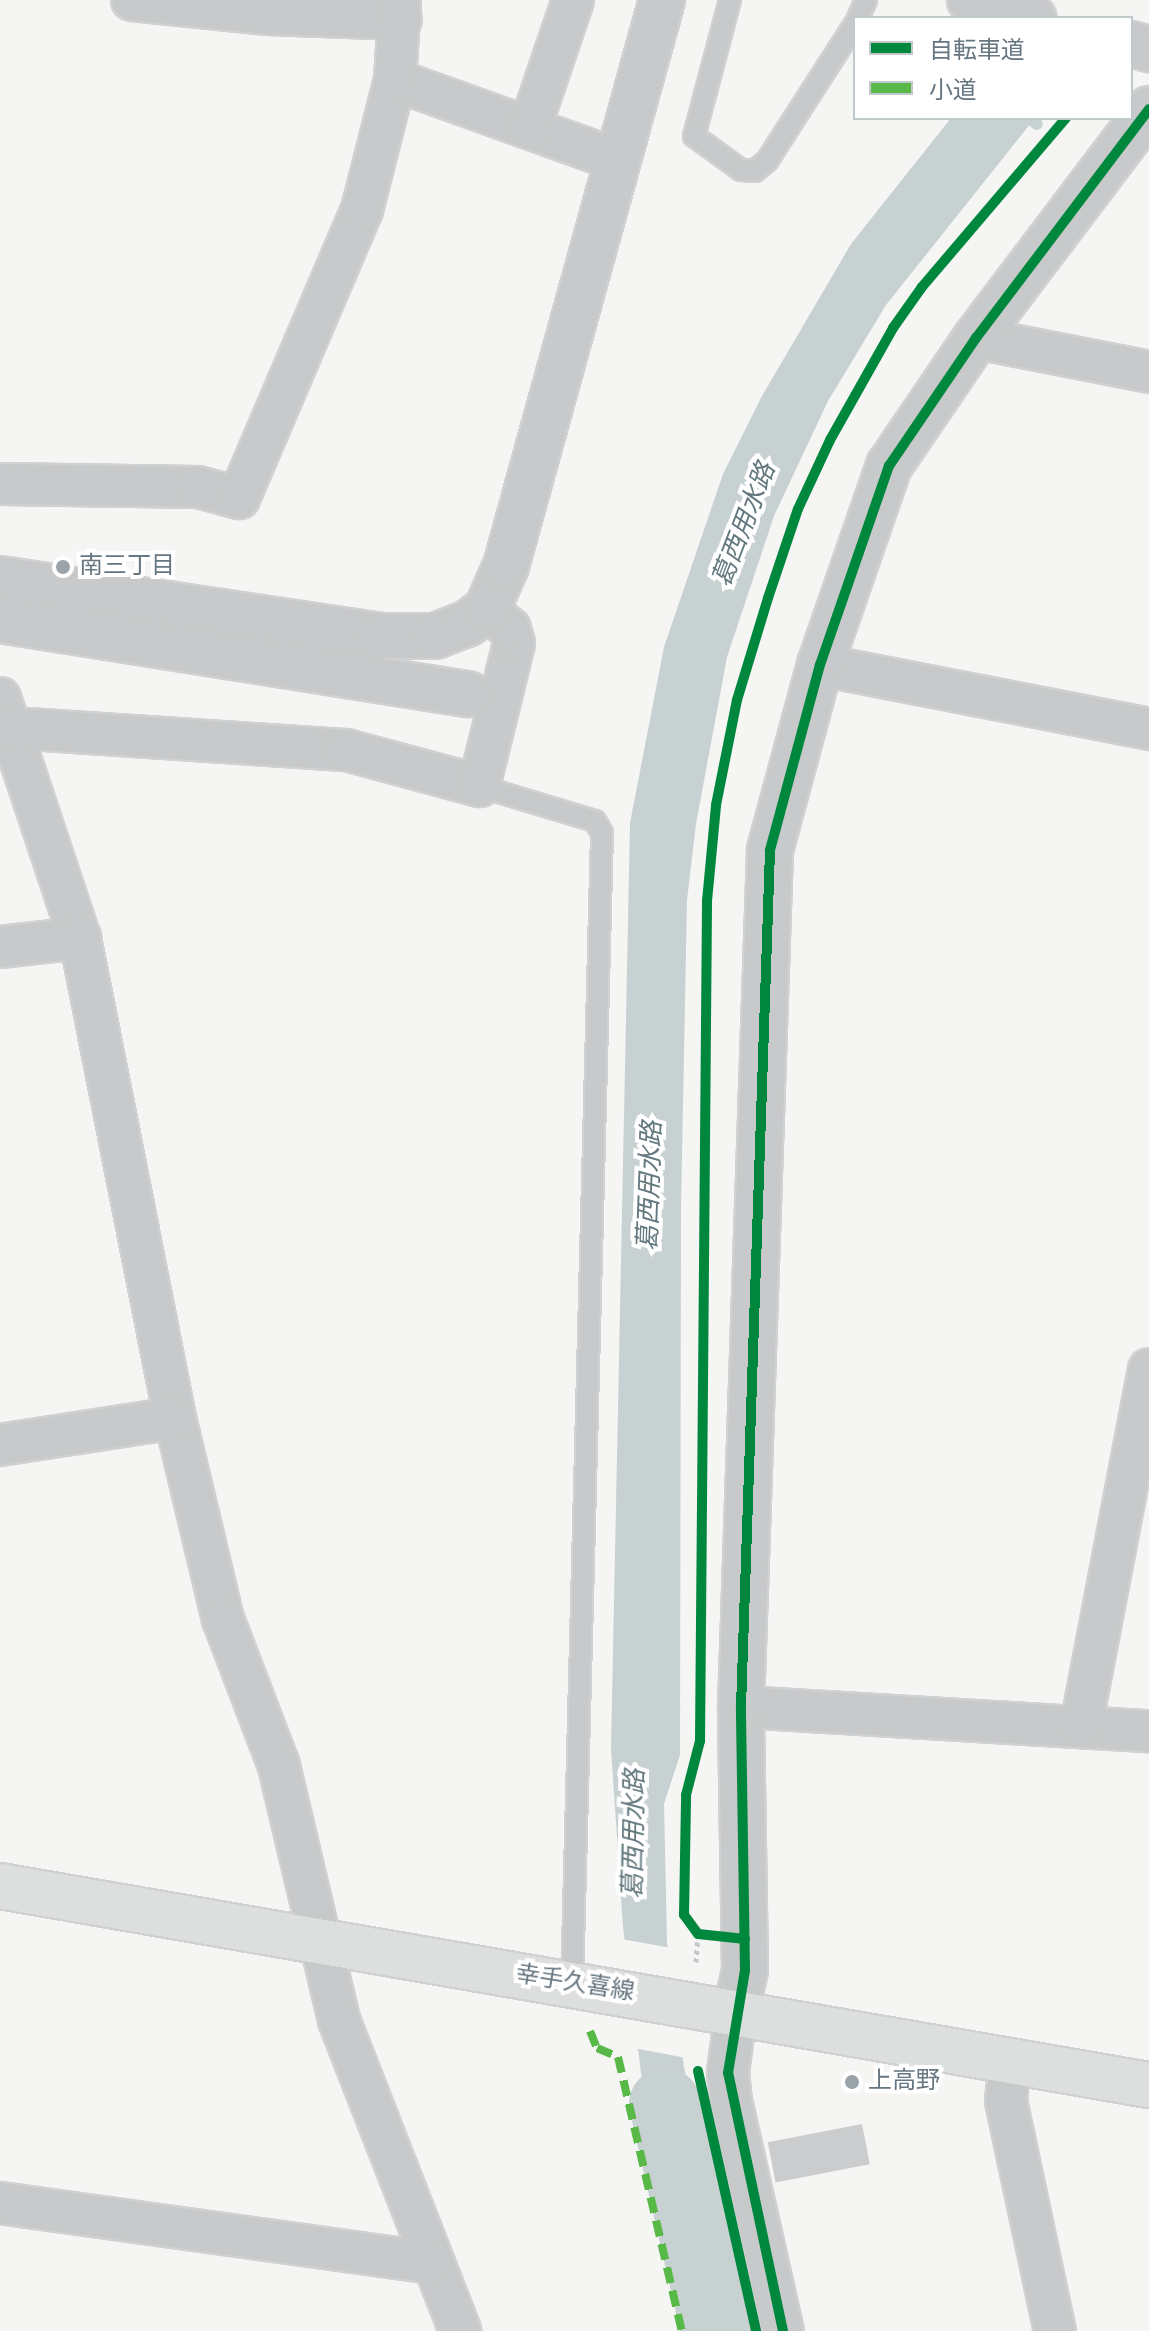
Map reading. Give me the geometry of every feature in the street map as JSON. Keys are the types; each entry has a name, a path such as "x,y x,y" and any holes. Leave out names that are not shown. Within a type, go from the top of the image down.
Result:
{"main road":[{"name":"幸手久喜線","path":"0,1886 319,1943 586,1985 1149,2085"}],"street":[{"path":"0,484 198,487 239,498 362,210 395,80 401,9 270,7 134,0"},
{"path":"530,127 573,0"},
{"path":"0,579 380,636 435,636 467,624 487,609 506,566 662,0"},
{"path":"395,80 617,160"},
{"path":"783,2331 731,2101 718,2008 745,1939 741,1707 770,850 820,665 889,466 976,338 1149,109"},
{"path":"976,338 1149,372"},
{"path":"460,2331 339,2020 279,1766 223,1619 175,1418 80,938 6,713 346,750 479,786 514,643 510,629 487,609"},
{"path":"0,620 468,694"},
{"path":"820,665 1149,729"},
{"path":"0,947 80,938"},
{"path":"1081,1726 1138,1484 1149,1369"},
{"path":"0,1445 175,1418"},
{"path":"741,1707 1149,1731"},
{"path":"1010,2059 1006,2101 1055,2331"},
{"path":"0,2203 431,2263"}],"lane":[{"path":"730,0 694,136 741,170 755,171 767,161 853,27"},
{"path":"479,786 595,821 602,833 586,1985"}],"path":[{"path":"687,1924 698,1934 745,1939"},
{"path":"696,1962 698,1934"}],"water":[{"path":"949,120 1033,120 886,305 828,401 774,516 727,657 696,824 687,900 681,1208 680,1755 664,1804 667,1942 684,2067 712,2194 668,2206 644,2097 623,1927 611,1748 630,823 664,647 723,474 762,396 851,244"}],"pier":[{"path":"1044,0 1103,0 1132,9 1126,16 1032,16"},
{"path":"621,1939 672,1948 686,2058 634,2048"}],"building":[{"path":"862,2124 870,2164 776,2183 768,2142"}],"waterway":[{"path":"1032,120 1037,124"},
{"name":"葛西用水路","path":"665,2104 717,2331"}],"marked path":[{"path":"590,2031 597,2048 618,2057 682,2331"}],"cycle path":[{"path":"783,2331 728,2073 745,1970 741,1707 770,850 820,665 889,466 976,338 1149,109"},
{"path":"745,1939 698,1934 684,1915 686,1795 700,1741 707,901 716,805 737,700 768,598 798,509 830,440 893,328 922,287 1064,120"},
{"path":"698,2071 756,2331"}],"place":[{"name":"南三丁目","path":"63,567"},
{"name":"上高野","path":"852,2082"}]}
